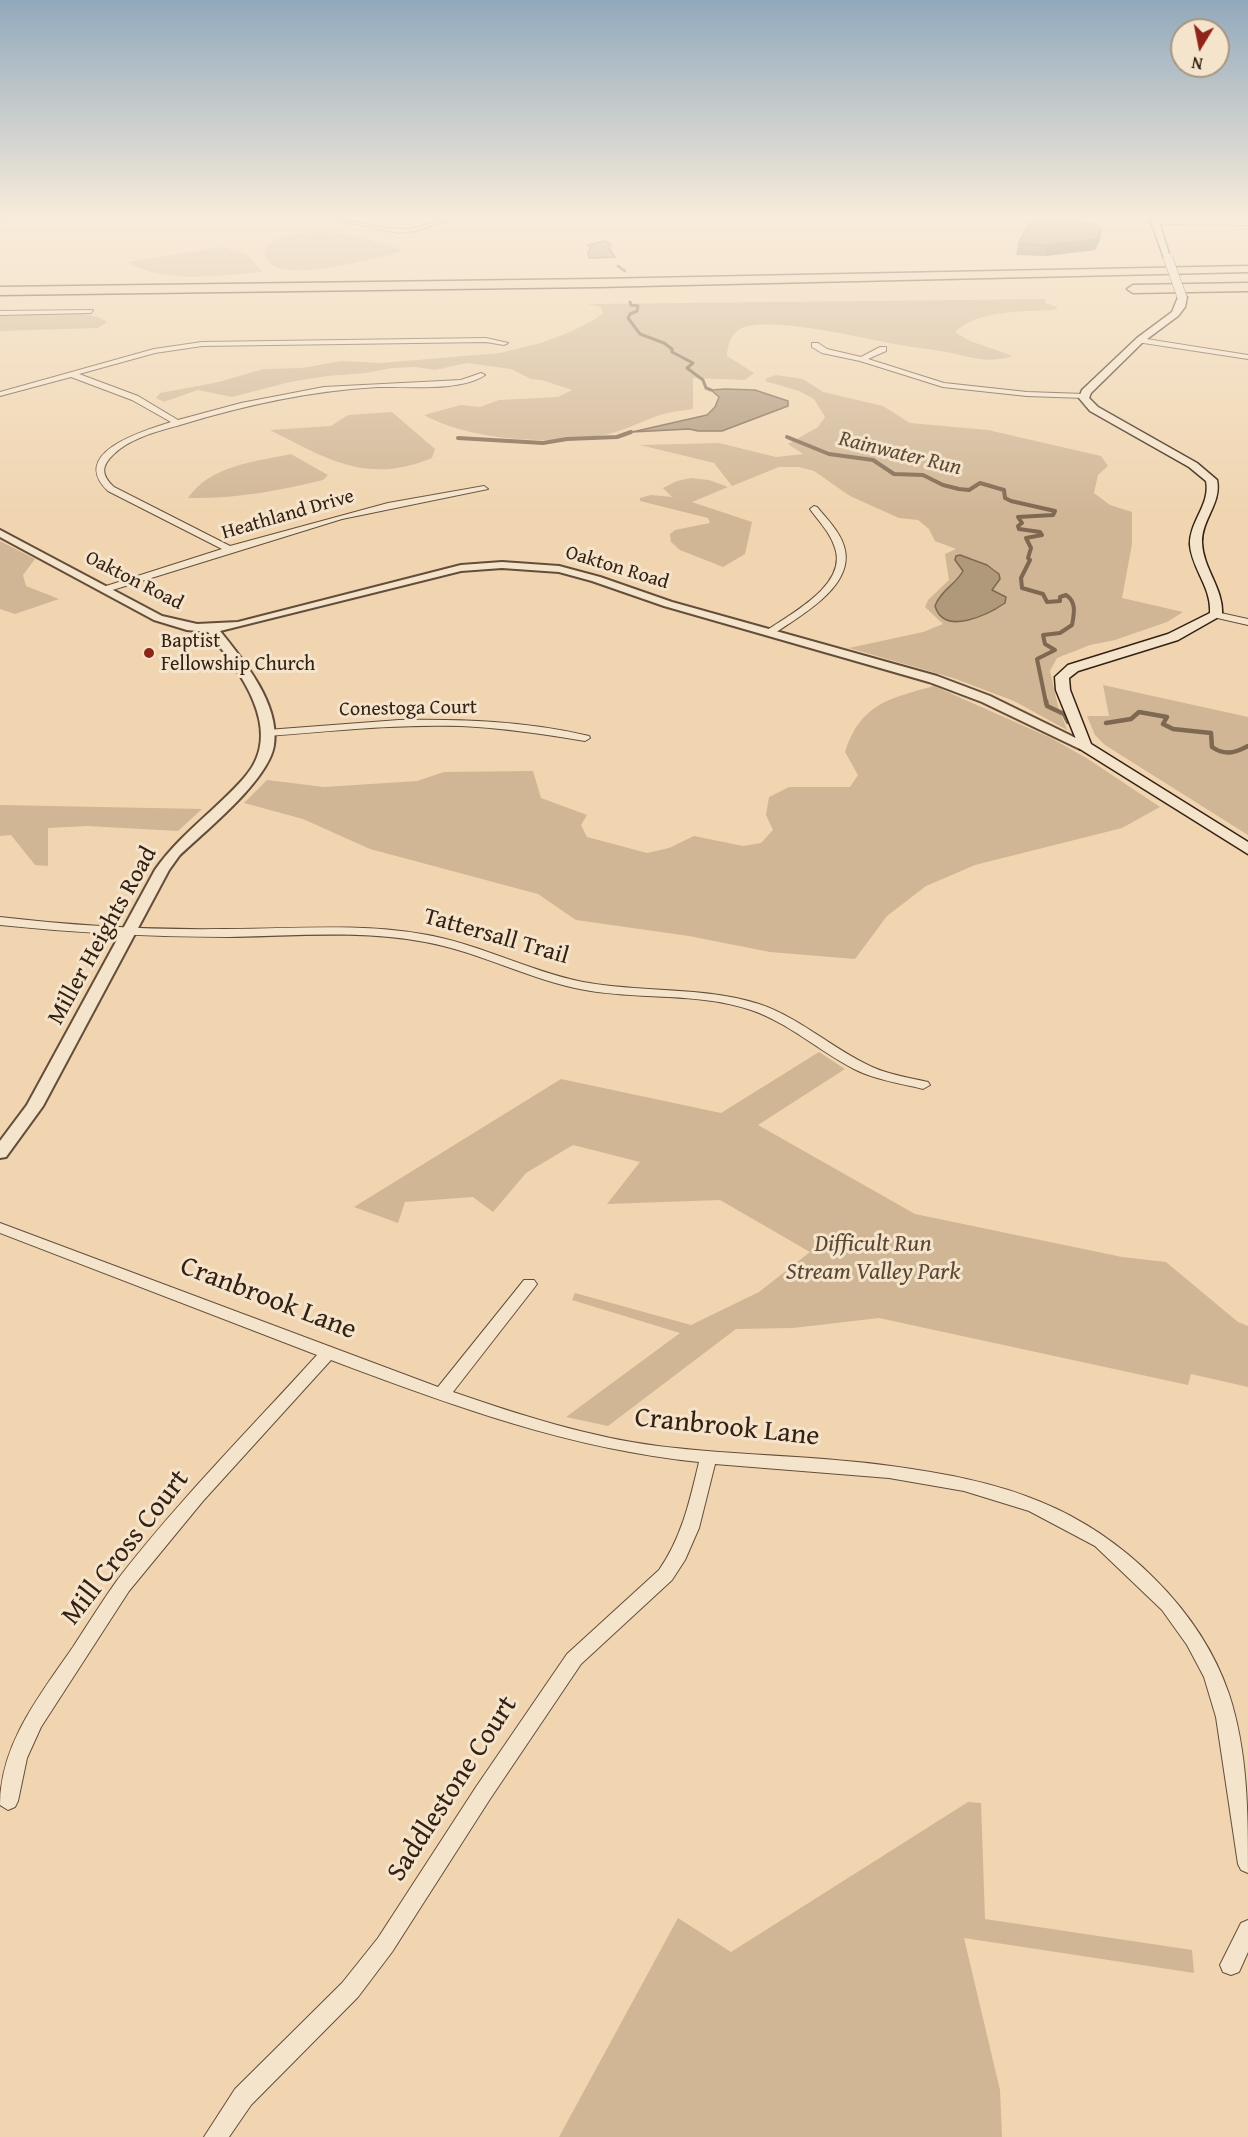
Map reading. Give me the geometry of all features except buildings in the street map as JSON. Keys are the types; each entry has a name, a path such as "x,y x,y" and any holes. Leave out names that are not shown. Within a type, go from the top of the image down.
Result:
{"main road":[{"path":"1173,316 1140,340 1084,396 1086,402 1094,409 1193,465 1211,480 1213,496 1199,522 1196,536 1197,556 1216,600 1216,615 1183,633 1090,661 1067,671 1062,677 1063,690 1085,746 1248,849"}],"street":[{"path":"0,394 154,351 202,344 486,340 504,343"},
{"path":"1140,340 1248,357"},
{"path":"816,345 825,351 862,359 943,384 1027,394 1084,396"},
{"path":"862,359 884,349"},
{"path":"71,374 135,398 178,423"},
{"path":"231,550 111,489 103,482 99,474 101,460 121,443 178,423 306,391 462,382 481,375"},
{"name":"Heathland Drive","path":"106,590 339,517 484,489"},
{"path":"769,633 824,594 839,575 842,559 841,547 836,536 814,509"},
{"name":"Oakton Road","path":"0,533 169,623 212,629 254,622 447,571 502,565 574,572 668,604 951,685 1018,713 1085,746"},
{"path":"1216,615 1248,622"},
{"name":"Miller Heights Road","path":"0,1153 41,1095 152,888 174,853 249,781 258,769 268,746 256,694 250,681 212,629"},
{"name":"Conestoga Court","path":"267,734 381,725 443,723 505,727 585,738"},
{"name":"Tattersall Trail","path":"0,921 130,930 226,933 342,929 425,938 473,950 577,984 601,989 722,1000 756,1008 795,1026 878,1075 923,1085"},
{"name":"Cranbrook Lane","path":"0,1228 441,1395 523,1422 592,1440 708,1459 909,1474 984,1489 1036,1506 1086,1530 1125,1559 1147,1580 1177,1614 1209,1666 1224,1708 1248,1864"},
{"path":"441,1395 529,1284"},
{"name":"Mill Cross Court","path":"8,1801 11,1776 21,1744 36,1715 123,1586 173,1525 328,1353"},
{"name":"Saddlestone Court","path":"215,2137 243,2097 350,1990 385,1945 483,1793 574,1659 587,1644 655,1587 669,1570 689,1533 708,1459"},
{"path":"1231,1965 1248,1930"}],"green space":[{"path":"0,316 92,316 107,322 98,328 0,331"},
{"path":"599,316 987,316 955,332 970,341 1013,356 979,359 816,329 768,324 749,326 732,336 727,356 754,373 745,380 693,378 693,409 661,415 609,434 564,439 515,439 490,436 444,424 424,415 461,405 480,407 499,400 558,397 572,390 542,380 531,379 511,369 467,363 435,370 415,367 392,368 327,376 290,382 232,397 198,390 164,402 156,398 160,393 219,382 263,369 302,368 342,361 381,363 500,353 541,343"},
{"path":"776,375 803,379 823,392 883,406 910,423 988,430 1101,456 1108,466 1098,475 1094,493 1110,505 1132,512 1132,544 1122,598 1183,612 1167,622 1115,640 1090,645 1057,658 1050,671 1058,706 1067,730 1014,701 953,678 849,648 923,632 943,624 925,607 928,600 949,580 945,554 956,549 935,541 929,529 918,520 899,518 850,496 814,471 799,467 779,467 732,486 714,463 640,445 719,443 776,457 803,454 788,444 818,427 825,417 814,399 799,391 765,381","holes":["971,558 993,568 999,574 1000,579 992,590 1002,594 1001,606 973,619 936,610 941,594 963,571 955,560"]},
{"path":"392,412 435,449 432,458 409,466 367,469 329,459 270,430 331,426 348,415"},
{"path":"291,454 328,475 323,480 256,494 188,498 209,478 221,472 248,463"},
{"path":"691,478 709,480 728,487 692,502 752,522 745,554 723,567 680,550 671,542 670,534 675,530 710,523 708,518 640,501 640,498 651,495 672,497 663,488 677,481"},
{"path":"0,541 35,559 23,575 26,586 59,599 15,614 0,609"},
{"path":"1103,685 1248,717 1248,835 1105,745 1095,735 1087,716 1109,716"},
{"path":"934,686 1051,738 1088,759 1160,807 1122,828 975,865 926,886 887,916 855,959 770,952 689,936 576,920 538,894 370,849 303,819 244,803 267,780 324,787 417,781 444,772 533,771 541,798 587,815 581,825 587,837 647,853 669,848 694,836 743,846 761,843 773,830 766,815 769,797 789,787 850,787 858,775 845,752 859,723 868,713 890,700"},
{"path":"0,805 202,809 178,831 87,826 48,828 48,866 35,865 11,835 0,836"},
{"name":"Difficult Run Stream Valley Park","path":"819,1052 845,1069 758,1125 915,1214 1122,1257 1166,1262 1238,1322 1248,1326 1248,1387 1191,1374 1188,1385 879,1318 793,1328 736,1329 608,1426 566,1417 680,1333 572,1300 575,1293 691,1325 759,1292 810,1252 720,1200 607,1204 640,1162 573,1145 526,1173 493,1212 473,1197 405,1202 398,1223 354,1207 561,1079 721,1113"},
{"path":"968,1802 981,1803 985,1919 1192,1950 1194,1973 964,1938 1000,2090 1002,2137 559,2137 678,1918 731,1952"}],"shaded area":[{"path":"711,390 755,390 788,401 788,406 722,431 689,429 632,432 707,415 715,407 719,397"},
{"path":"960,555 987,565 999,574 1000,579 992,590 1006,597 1005,603 989,612 957,622 947,620 940,615 935,606 940,596 963,571 955,560 956,556"}],"waterway":[{"path":"629,316 628,318 640,334 664,343 672,349 672,352 693,363 687,368 703,380 706,388 711,390"},
{"path":"458,438 543,443 567,439 617,437 631,432"},
{"name":"Rainwater Run","path":"787,437 829,454 873,460 894,474 923,475 943,485 959,489 969,490 980,483 1004,490 1005,498 1011,501 1055,511 1053,515 1018,517 1022,523 1018,526 1019,529 1040,532 1042,535 1026,538 1031,548 1028,558 1030,560 1021,578 1022,588 1043,594 1047,602 1060,601 1060,597 1066,595 1072,601 1074,608 1072,625 1060,633 1043,635 1045,644 1055,650 1037,659 1046,703"},
{"name":"Rainwater Run","path":"1046,701 1047,706 1064,714 1068,722"},
{"name":"Rainwater Run","path":"1106,723 1131,719 1139,712 1167,717 1163,724 1173,729 1211,733 1212,747 1221,752 1234,752 1248,746"}],"place":[{"name":"Baptist Fellowship Church","path":"149,653"}]}
